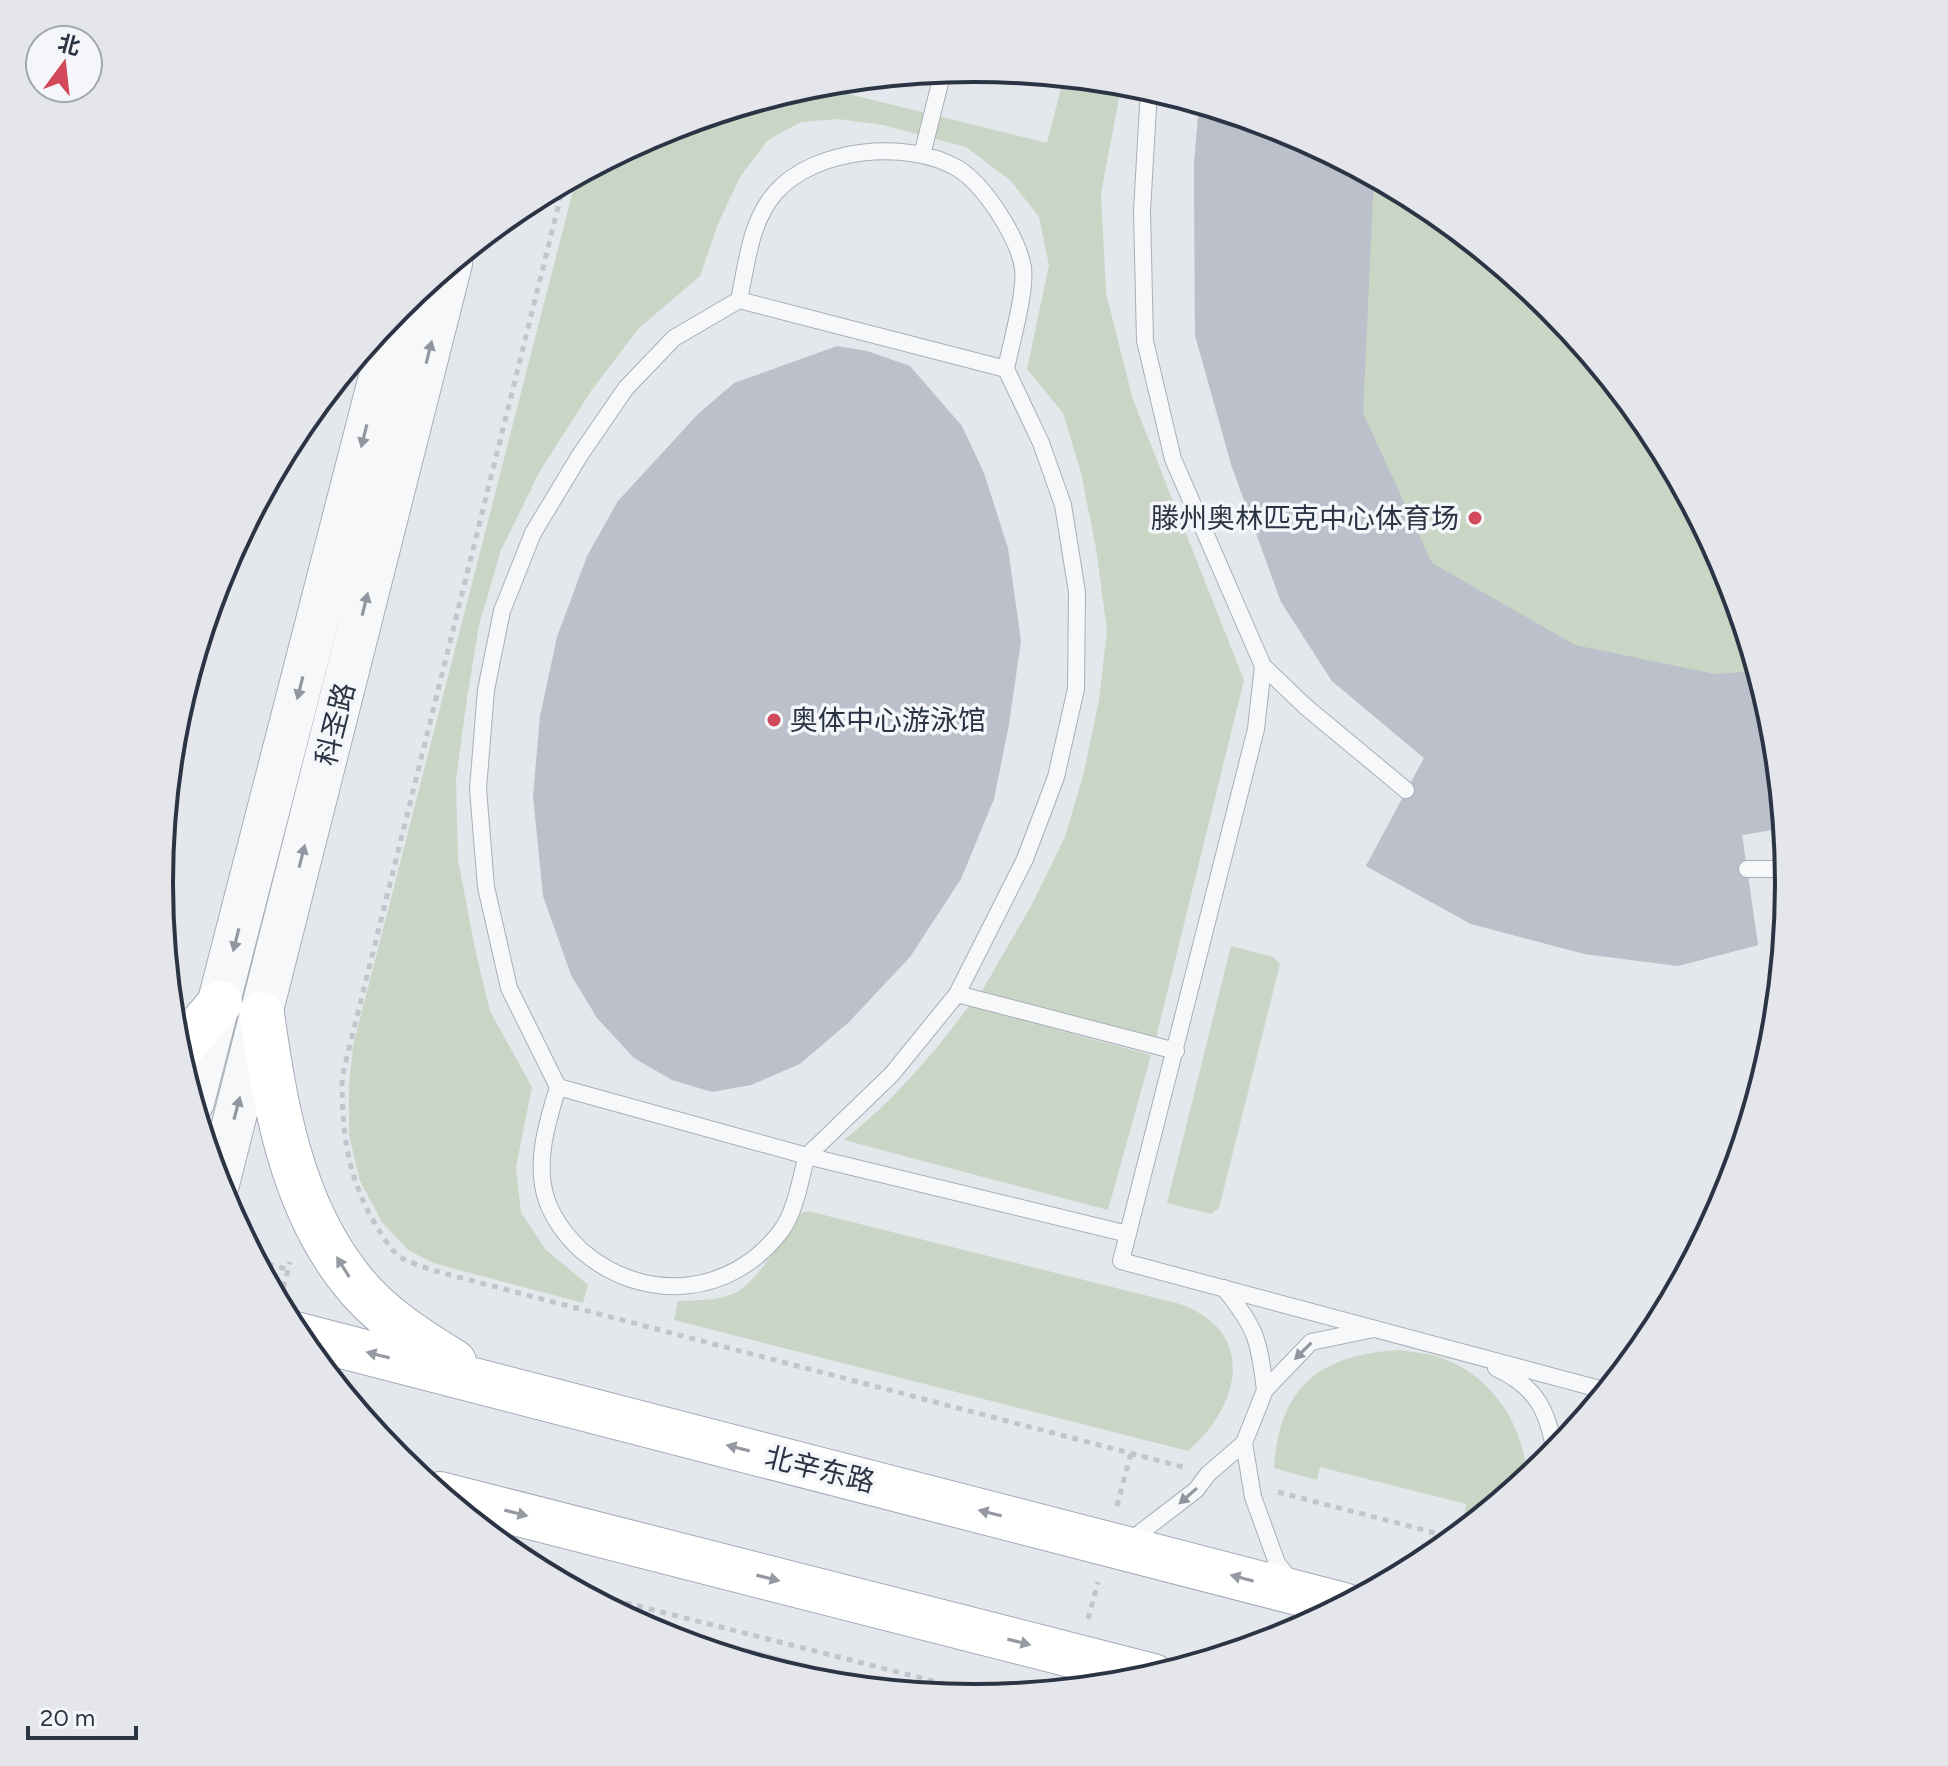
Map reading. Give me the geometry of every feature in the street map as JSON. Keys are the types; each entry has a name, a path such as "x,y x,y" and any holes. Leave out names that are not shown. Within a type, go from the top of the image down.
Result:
{"main road":[{"path":"188,1040 220,1003"},
{"path":"262,1014 275,1101 314,1223 350,1279 408,1334 490,1384"},
{"name":"北辛东路","path":"316,1339 1328,1601"},
{"path":"468,1503 1127,1669"}],"street":[{"name":"科圣路","path":"224,1162 447,281"},
{"name":"科圣路","path":"198,1083 391,335"}],"lane":[{"path":"922,155 940,83"},
{"path":"1148,101 1142,211 1145,341 1173,459 1263,666 1306,707 1406,790"},
{"path":"739,300 754,228 776,192 806,168 846,155 885,151 922,155 958,168 985,194 1009,230 1023,267 1021,294 1006,369 1041,443 1063,505 1077,592 1076,689 1056,777 1025,859 957,994 892,1074 807,1156 783,1228 760,1255 726,1276 685,1287 647,1285 602,1268 568,1238 547,1201 542,1162 545,1132 558,1087 509,988 486,887 478,789 486,690 502,611 533,533 580,455 626,388 674,338 739,300 1006,369"},
{"path":"1263,666 1256,729 1121,1261 1595,1388"},
{"path":"1747,869 1774,869"},
{"path":"957,994 1176,1051"},
{"path":"558,1087 807,1156 1128,1234"},
{"path":"1224,1288 1252,1325 1261,1350 1265,1390"},
{"path":"1122,1547 1184,1500 1244,1443 1265,1390 1311,1342 1375,1328"},
{"path":"1465,1353 1509,1374 1529,1388 1549,1422 1552,1437"},
{"path":"1244,1443 1253,1497 1277,1563 1300,1594"}],"path":[{"path":"560,197 342,1077 342,1121 350,1171 369,1215 400,1257 435,1271 1208,1474"},
{"path":"1251,1485 1440,1534"},
{"path":"622,1602 940,1683"}],"shaded area":[{"path":"709,1638 839,1672 767,1657"}],"green space":[{"path":"1061,87 1120,95 1101,193 1106,293 1133,400 1244,680 1155,1042 982,991 1031,906 1065,837 1084,772 1099,700 1107,631 1096,548 1081,473 1063,413 1027,369 1049,265 1039,217 1011,181 966,147 883,125 838,119 801,122 768,140 740,177 718,224 700,276 639,328 591,391 540,471 501,550 479,625 456,780 458,860 490,1011 532,1087 516,1167 521,1212 545,1249 588,1285 583,1303 433,1263 408,1250 382,1222 360,1181 349,1135 353,1046 573,189 667,143 717,125 767,109 844,93 1047,143"},
{"name":"滕州奥林匹克中心体育场","path":"1198,114 1281,143 1374,189 1419,217 1502,281 1576,355 1609,395 1668,483 1692,529 1714,576 1748,676 1760,727 1773,830 1742,835 1758,945 1678,966 1585,954 1471,924 1366,866 1424,758 1332,681 1281,602 1231,464 1195,335 1194,165"},
{"path":"1231,946 1273,957 1280,964 1219,1208 1211,1214 1167,1203"},
{"path":"969,1006 1151,1055 1108,1210 844,1140 911,1077"},
{"path":"808,1211 1180,1304 1205,1317 1221,1332 1231,1351 1233,1371 1220,1413 1188,1451 674,1320 678,1301 707,1300 743,1288 770,1258 799,1214"},
{"path":"1399,1350 1436,1356 1472,1374 1501,1403 1519,1438 1525,1463 1464,1516 1466,1504 1320,1467 1317,1480 1274,1468 1285,1416 1295,1396 1309,1380 1326,1368 1371,1353"}],"building":[{"name":"滕州奥林匹克中心体育场","path":"1198,114 1281,143 1373,189 1363,413 1432,563 1575,645 1715,674 1747,672 1760,727 1773,830 1742,835 1758,945 1678,966 1585,954 1471,924 1366,866 1424,758 1332,681 1281,602 1231,464 1195,335 1194,165"},
{"name":"奥体中心游泳馆","path":"837,346 867,351 910,366 962,426 984,473 1008,548 1021,641 1009,724 994,799 961,879 910,957 849,1022 800,1064 751,1085 712,1092 672,1080 634,1058 597,1018 571,975 543,896 533,796 540,716 557,637 587,556 618,501 698,414 734,383"}],"place":[{"name":"滕州奥林匹克中心体育场","path":"1475,518"},
{"name":"奥体中心游泳馆","path":"774,720"}]}
